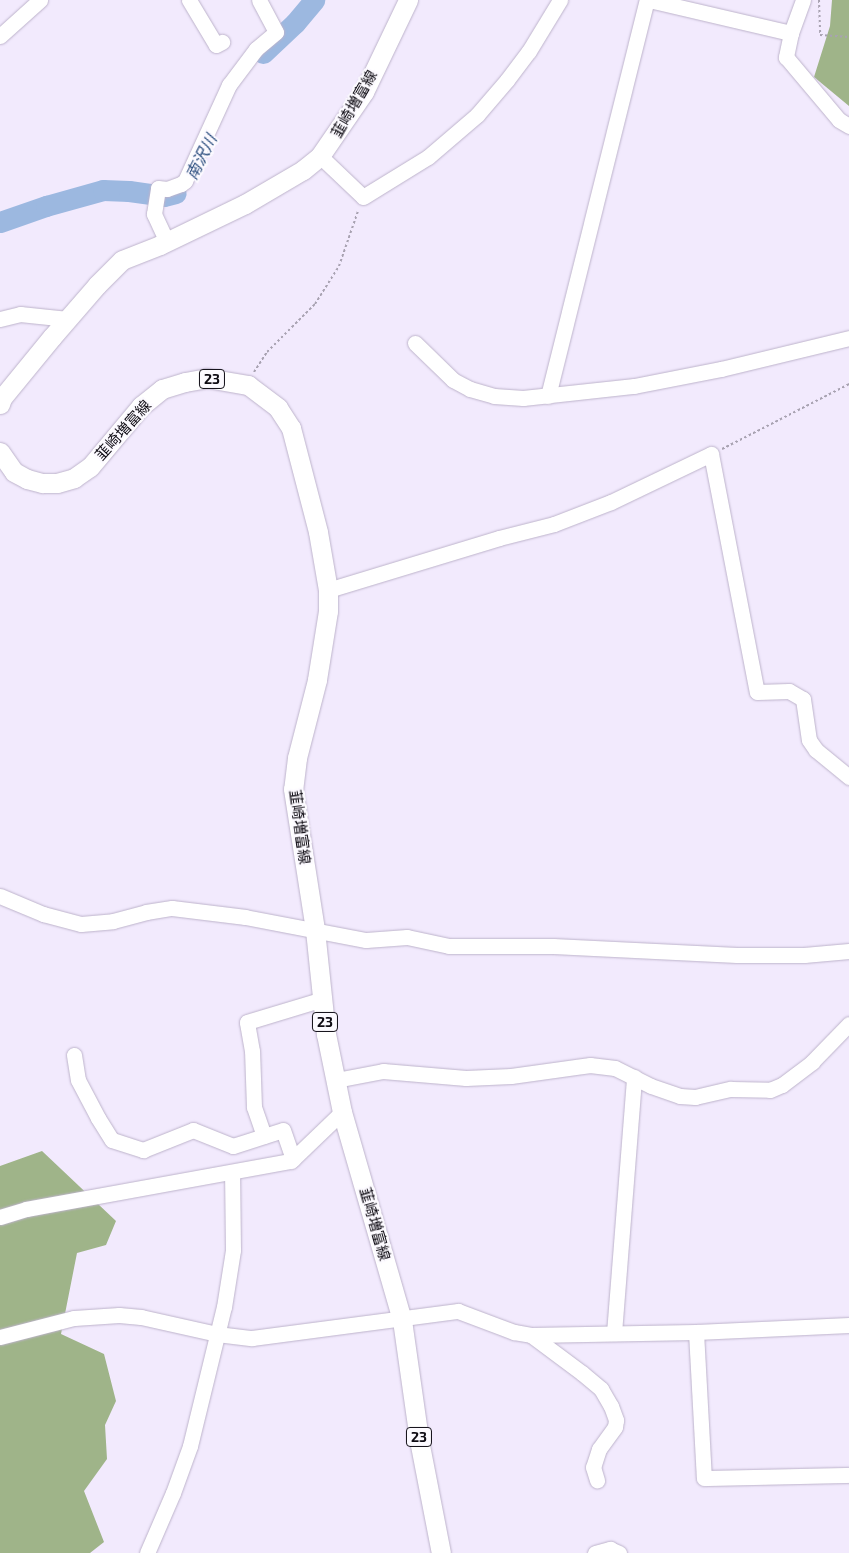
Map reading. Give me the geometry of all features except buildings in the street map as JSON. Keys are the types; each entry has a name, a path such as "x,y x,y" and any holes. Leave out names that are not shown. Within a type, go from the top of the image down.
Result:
{"main road":[{"name":"韮崎増富線","path":"0,404 6,393 68,319 97,285 122,260 167,242 277,187 304,170 320,156 364,92 408,0"},
{"name":"韮崎増富線","path":"0,452 4,461 14,472 42,483 57,483 74,478 90,467 140,406 162,389 207,378 248,385 278,408 291,428 318,532 328,590 328,611 317,680 297,758 293,789 315,930 326,1034 342,1112 402,1320 419,1440 441,1553"}],"street":[{"path":"0,36 40,0"},
{"path":"189,0 216,45 222,42"},
{"path":"167,242 154,214 158,188 167,189 182,184 185,181 229,85 256,49 276,32 259,0"},
{"path":"320,156 363,196 428,157 477,115 507,80 529,51 560,0"},
{"path":"548,396 648,0 791,33"},
{"path":"803,0 791,33 786,57 839,120 849,126"},
{"path":"0,318 20,314 68,319"},
{"path":"415,343 453,380 470,389 494,396 523,398 634,386 712,371 849,338"},
{"path":"328,590 499,538 554,524 612,502 711,454 757,692 789,691 803,699 810,740 816,750 849,777"},
{"path":"0,896 43,914 81,924 113,921 146,912 172,908 245,917 366,940 407,937 449,946 553,946 738,955 804,955 849,951"},
{"path":"264,1136 254,1107 252,1051 246,1022 323,999"},
{"path":"336,1080 383,1071 466,1078 511,1076 590,1065 615,1068 651,1086 680,1096 694,1097 731,1089 770,1090 782,1085 812,1062 849,1024"},
{"path":"74,1054 78,1080 112,1140 143,1150 194,1130 233,1146 283,1130 293,1159"},
{"path":"614,1334 634,1077"},
{"path":"0,1218 26,1209 291,1161 342,1112"},
{"path":"147,1553 173,1493 190,1446 224,1307 232,1250 232,1173"},
{"path":"0,1337 74,1318 118,1315 142,1316 217,1334 252,1338 277,1336 360,1322 402,1320 458,1311 514,1332 531,1335 696,1332 849,1325"},
{"path":"696,1332 704,1478 849,1475"},
{"path":"531,1335 601,1389 611,1406 616,1420 615,1427 599,1449 593,1467 597,1480"},
{"path":"595,1553 610,1549 620,1553"}],"path":[{"path":"819,0 820,35 849,37"},
{"path":"248,385 267,352 315,304 339,266 363,196"},
{"path":"711,454 849,384"}],"green space":[{"path":"832,0 849,0 849,106 814,77 830,26"},
{"path":"42,1151 116,1221 106,1245 77,1253 61,1334 104,1354 116,1401 105,1425 107,1459 84,1491 104,1542 90,1553 0,1553 0,1166"}],"waterway":[{"name":"南沢川","path":"263,53 295,23 314,0"},
{"name":"南沢川","path":"0,222 46,206 103,190 129,191 164,196 176,193"}]}
